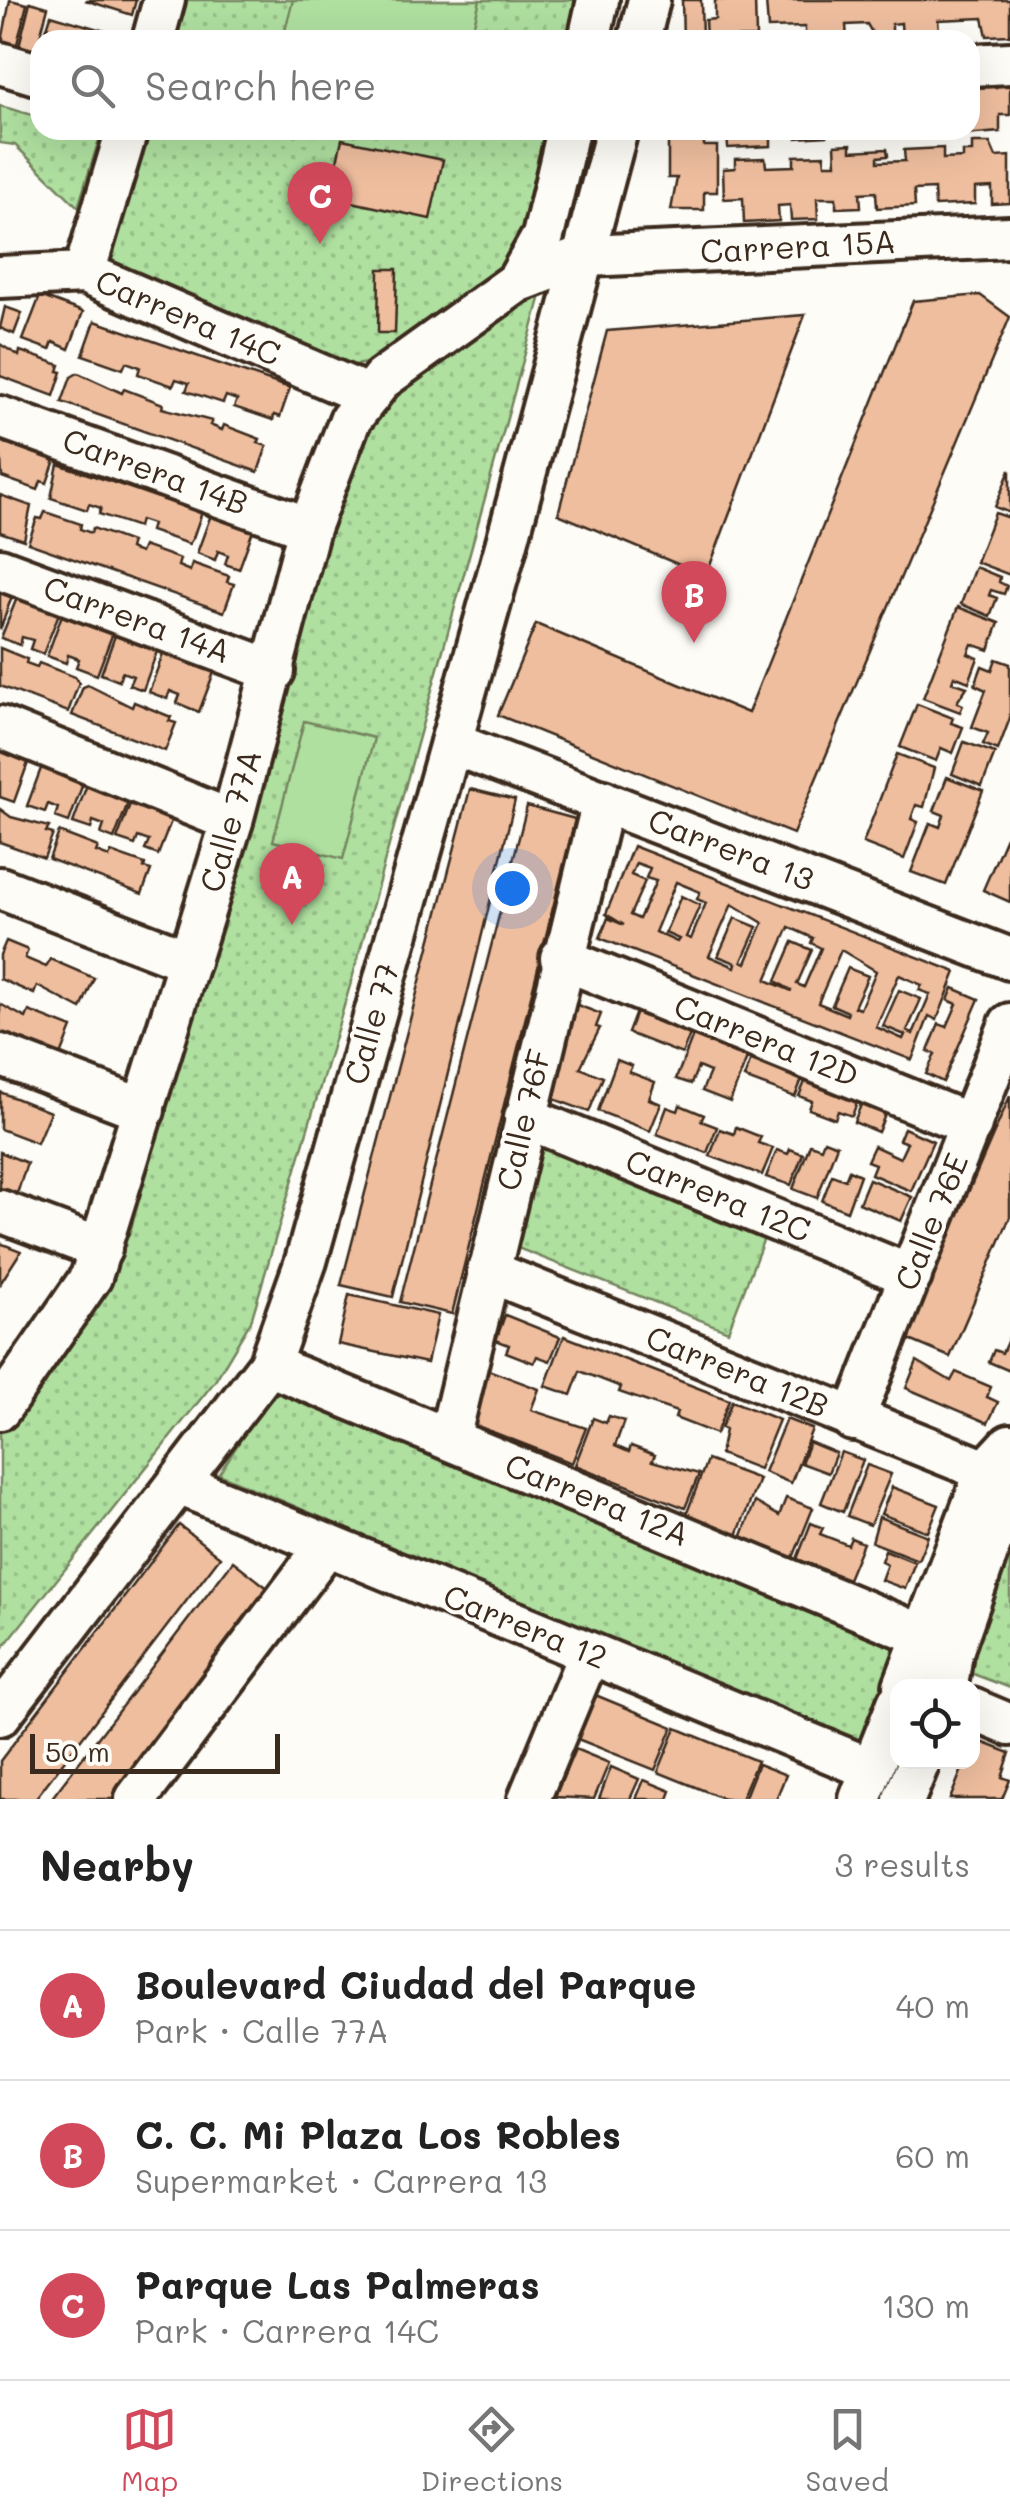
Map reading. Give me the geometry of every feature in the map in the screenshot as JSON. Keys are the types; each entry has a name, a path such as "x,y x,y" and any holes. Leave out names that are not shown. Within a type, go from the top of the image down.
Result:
{"street":[{"path":"155,30 164,0"},
{"path":"591,30 598,0"},
{"path":"642,30 649,0"},
{"path":"658,0 663,30"},
{"path":"980,64 1010,62"},
{"path":"0,63 30,72"},
{"path":"84,273 124,140"},
{"path":"518,282 542,236 566,140"},
{"name":"Calle 77","path":"0,1715 269,1365 306,1260 586,256 615,140"},
{"name":"Carrera 15A","path":"586,256 1010,237"},
{"path":"518,282 586,256"},
{"name":"Carrera 14C","path":"0,276 84,273 369,396"},
{"name":"Calle 77A","path":"0,1409 14,1365 91,1277 101,1249 232,821 309,528 350,420 382,379 518,282"},
{"name":"Carrera 14B","path":"0,417 309,528"},
{"name":"Carrera 14A","path":"0,569 274,671"},
{"path":"0,727 232,821"},
{"name":"Carrera 13","path":"451,743 1010,959"},
{"name":"Calle 76F","path":"448,1439 561,958 602,801"},
{"path":"0,888 188,961"},
{"name":"Carrera 12D","path":"561,958 971,1124"},
{"name":"Calle 76E","path":"853,1420 1010,1024"},
{"path":"0,1055 144,1110"},
{"name":"Carrera 12C","path":"525,1118 911,1276"},
{"path":"0,1211 101,1249"},
{"name":"Carrera 12B","path":"488,1271 853,1420 1002,1468"},
{"name":"Carrera 12A","path":"269,1365 924,1636"},
{"path":"907,1679 1002,1468"},
{"path":"948,1679 1002,1468"},
{"name":"Carrera 12","path":"179,1484 590,1654 866,1784"},
{"path":"136,1799 327,1545"},
{"path":"528,1799 590,1654"},
{"path":"980,1713 1010,1724"},
{"path":"866,1784 890,1724"},
{"path":"904,1799 916,1769"}],"green space":[{"path":"187,0 584,0 577,30 179,30"},
{"path":"293,0 480,0 472,30 285,30"},
{"path":"0,106 30,114 30,140 99,140 78,207 15,145 0,143"},
{"path":"146,140 552,140 519,253 373,362 342,367 117,283 111,255"},
{"path":"545,281 352,979 251,1321 215,1381 0,1651 0,1430 101,1290 130,1232 350,452 389,397"},
{"path":"304,721 374,738 343,859 273,841"},
{"path":"540,1140 766,1233 728,1331 515,1247"},
{"path":"274,1387 908,1647 895,1679 890,1679 890,1690 865,1749 219,1474"},
{"path":"1010,1556 1010,1688 965,1671"}],"building":[{"path":"10,0 27,4 14,56 0,52"},
{"path":"85,0 136,0 132,15"},
{"path":"682,0 701,0 702,30 683,30"},
{"path":"715,0 755,0 756,30 706,30 705,20 715,19"},
{"path":"1010,0 1010,35 987,36 983,18 938,20 939,30 901,30 901,23 892,24 892,30 870,30 867,24 846,25 846,30 768,28 766,1"},
{"path":"30,2 48,7 42,30 30,30 30,58 17,54"},
{"path":"51,15 102,30 46,30"},
{"path":"1010,74 1010,115 1000,115 1000,132 980,134 980,88 996,87 995,75"},
{"path":"342,140 443,160 430,219 329,197"},
{"path":"668,140 704,140 704,146 717,146 717,192 704,192 704,210 671,210 677,178 668,178"},
{"path":"728,140 771,140 771,146 728,148"},
{"path":"972,143 990,143 996,157 1010,156 1010,203 992,204 992,187 975,188 975,204 935,206 934,189 914,190 915,206 877,208 876,192 860,193 861,207 836,208 836,198 817,198 818,219 791,220 790,205 778,206 779,221 744,223 743,198 724,199 723,169 735,168 735,159 765,158 766,167 794,166 794,156 824,155 825,164 836,164 835,145 851,144 851,151 887,149 888,156 878,157 878,162 905,161 904,150 943,148 943,159 963,158 963,152 972,152"},
{"path":"379,269 397,269 395,333 378,333"},
{"path":"980,295 1010,317 793,834 498,715 536,624 748,713 913,301"},
{"path":"40,296 83,312 69,349 53,342 50,350 23,340"},
{"path":"5,307 22,313 14,334 0,328"},
{"path":"805,315 706,576 558,514 607,331"},
{"path":"95,321 290,388 280,417 274,415 273,420 234,407 237,400 226,396 223,403 186,391 189,383 176,379 173,386 138,374 140,367 126,362 123,369 83,355"},
{"path":"0,344 19,356 20,351 60,365 58,371 62,372 54,396 0,376"},
{"path":"78,373 122,393 124,389 163,404 162,408 212,421 210,425 222,430 224,425 260,439 258,443 267,446 258,472 62,402 71,377"},
{"path":"0,441 55,460 47,483 41,481 38,490 2,477"},
{"path":"58,464 202,512 193,538 189,544 150,531 152,524 140,520 138,527 99,514 101,508 89,504 87,510 51,498"},
{"path":"1010,470 1010,513 995,507"},
{"path":"0,495 31,506 24,540 0,532"},
{"path":"213,509 255,525 239,569 225,564 228,555 218,551 215,560 197,553"},
{"path":"45,512 81,524 80,529 91,533 93,528 131,542 129,549 140,553 143,546 180,559 178,566 190,571 192,563 229,576 227,582 234,584 224,612 28,543 37,518 42,519"},
{"path":"995,513 1010,518 1010,575 976,562"},
{"path":"975,567 1000,577 999,582 1007,586 1004,594 991,590 989,595 997,598 990,616 961,604"},
{"path":"0,589 13,593 0,630"},
{"path":"18,595 60,611 43,654 30,649 33,640 22,637 20,645 1,638"},
{"path":"958,607 999,623 989,650 972,644 968,654 978,658 969,682 954,676 952,682 967,687 957,702 963,705 960,712 923,698"},
{"path":"63,612 114,630 97,675 76,667 79,659 68,655 66,663 47,656"},
{"path":"117,630 159,646 143,690 129,685 133,676 122,672 119,681 101,674"},
{"path":"0,648 27,659 26,663 37,667 39,663 75,677 79,683 68,712 0,686"},
{"path":"165,648 216,667 199,712 177,703 180,695 170,691 167,699 149,692"},
{"path":"996,659 1010,664 1010,718 998,750 983,744 988,733 972,727 986,690 975,685 982,666 992,670"},
{"path":"88,685 132,707 134,702 171,717 169,721 176,723 165,751 72,715 83,687"},
{"path":"917,704 953,718 951,723 963,727 953,753 941,748 936,761 900,747"},
{"path":"964,742 995,753 982,786 952,774"},
{"path":"0,750 29,760 14,802 0,797"},
{"path":"897,754 934,768 924,807 916,805 911,819 918,822 904,859 863,843"},
{"path":"43,763 85,778 69,822 55,817 58,808 48,804 45,812 27,806"},
{"path":"947,777 983,791 946,885 911,872 930,823 940,827 944,815 934,811"},
{"path":"89,779 131,795 114,839 101,834 104,825 93,821 91,829 73,823"},
{"path":"470,789 515,800 393,1297 341,1285"},
{"path":"133,796 175,811 158,855 145,850 149,841 138,837 135,845 117,839"},
{"path":"527,806 575,819 452,1314 400,1302"},
{"path":"0,809 11,817 49,827 46,832 53,834 44,858 0,842"},
{"path":"59,832 98,847 96,852 109,857 111,852 145,864 144,868 151,870 142,894 49,859"},
{"path":"1006,837 1010,838 1010,902 983,890"},
{"path":"633,846 956,972 937,1020 929,1016 912,1060 600,938 608,918 624,925 606,914","holes":["636,863 650,868 646,878 656,881 639,919 630,915 645,881 631,875","676,882 700,892 697,899 706,903 691,939 686,937 700,905 681,896 665,933 679,939 677,942 655,932","732,904 763,923 746,963 742,961 757,927 735,918 718,956 736,963 735,967 709,956","789,927 813,938 811,943 821,948 804,987 797,984 812,950 793,942 776,981 792,991 766,980","841,950 876,971 860,1009 854,1007 868,976 848,968 832,1005 848,1012 847,1015 818,1003","899,975 922,985 919,990 930,994 913,1034 907,1031 921,999 899,990 883,1026 905,1035 903,1039 876,1027"]},
{"path":"6,941 28,950 25,958 46,967 50,959 94,978 81,1009 37,986 34,994 0,979 0,955"},
{"path":"953,988 979,999 943,1082 926,1074 935,1054 928,1051 939,1024 947,1027 957,1004 948,1000"},
{"path":"567,1001 601,1014 596,1027 600,1028 580,1068 603,1077 589,1112 543,1095"},
{"path":"0,1004 26,1018 29,1011 72,1028 58,1063 35,1054 38,1046 17,1038 14,1046 0,1041"},
{"path":"636,1012 691,1032 682,1054 628,1033"},
{"path":"694,1033 749,1053 730,1102 702,1091 710,1072 698,1067 691,1084 676,1079"},
{"path":"753,1054 804,1074 795,1097 744,1078"},
{"path":"617,1060 632,1066 629,1072 655,1082 649,1099 661,1104 650,1131 598,1111"},
{"path":"807,1077 859,1097 852,1116 838,1111 835,1119 809,1109 812,1101 799,1096"},
{"path":"0,1092 50,1112 37,1143 0,1129"},
{"path":"1010,1096 1010,1217 950,1357 905,1338"},
{"path":"863,1100 887,1110 878,1132 854,1122"},
{"path":"680,1105 704,1115 701,1121 717,1127 707,1153 657,1134 667,1107 678,1111"},
{"path":"736,1127 761,1137 758,1143 773,1148 762,1175 710,1156 720,1129 734,1134"},
{"path":"904,1128 933,1141 911,1191 871,1174 875,1164 867,1161 874,1146 900,1158 907,1143 899,1140"},
{"path":"824,1140 837,1145 817,1198 793,1189 810,1144 821,1148"},
{"path":"790,1149 803,1154 791,1185 766,1177 777,1150 788,1154"},
{"path":"0,1152 27,1163 16,1197 0,1191"},
{"path":"849,1170 860,1175 847,1211 822,1201 832,1175 845,1180"},
{"path":"869,1179 912,1197 901,1221 859,1203"},
{"path":"0,1243 21,1251 0,1284"},
{"path":"349,1295 438,1315 427,1363 338,1344"},
{"path":"505,1315 560,1337 550,1361 537,1356 534,1363 506,1352 509,1345 496,1340"},
{"path":"1010,1335 1010,1371 989,1362 994,1350 1002,1353"},
{"path":"564,1336 729,1400 716,1434 675,1418 677,1412 619,1392 621,1387 580,1371 571,1395 545,1386"},
{"path":"917,1361 951,1381 956,1372 991,1387 987,1397 998,1402 988,1423 906,1388"},
{"path":"483,1368 539,1389 531,1410 586,1428 572,1463 462,1420"},
{"path":"732,1401 779,1420 759,1469 720,1454 725,1430 721,1428"},
{"path":"609,1416 624,1421 615,1446 629,1452 631,1446 655,1455 652,1461 699,1474 685,1508 575,1465 593,1418 606,1423"},
{"path":"786,1419 812,1429 791,1483 764,1472"},
{"path":"809,1442 836,1453 828,1473 801,1463"},
{"path":"841,1452 863,1460 843,1512 821,1503"},
{"path":"707,1460 759,1479 736,1538 685,1518"},
{"path":"867,1465 891,1474 870,1525 847,1516"},
{"path":"892,1487 939,1505 928,1532 881,1514"},
{"path":"786,1498 813,1508 793,1558 741,1538 755,1502 779,1516"},
{"path":"879,1517 928,1536 918,1560 872,1542"},
{"path":"811,1523 823,1528 820,1534 848,1545 851,1538 863,1543 848,1579 797,1559"},
{"path":"179,1525 220,1557 35,1799 0,1799 0,1761"},
{"path":"885,1550 915,1562 905,1589 881,1580 887,1564 881,1561"},
{"path":"233,1561 274,1593 118,1799 51,1799"},
{"path":"593,1694 673,1727 655,1770 575,1738"},
{"path":"676,1728 757,1761 741,1799 725,1799 658,1772"},
{"path":"980,1741 1010,1753 1002,1777 1010,1780 1002,1799 950,1799 962,1769 980,1769"},
{"path":"575,1749 609,1763 594,1799 555,1797"},
{"path":"758,1764 786,1775 776,1799 744,1799"},
{"path":"611,1767 639,1779 630,1799 599,1799"},
{"path":"644,1780 671,1791 668,1799 636,1799"}],"place":[{"name":"Parque Las Palmeras","path":"320,244"},
{"name":"C. C. Mi Plaza Los Robles","path":"694,643"},
{"name":"Boulevard Ciudad del Parque","path":"292,925"}]}
